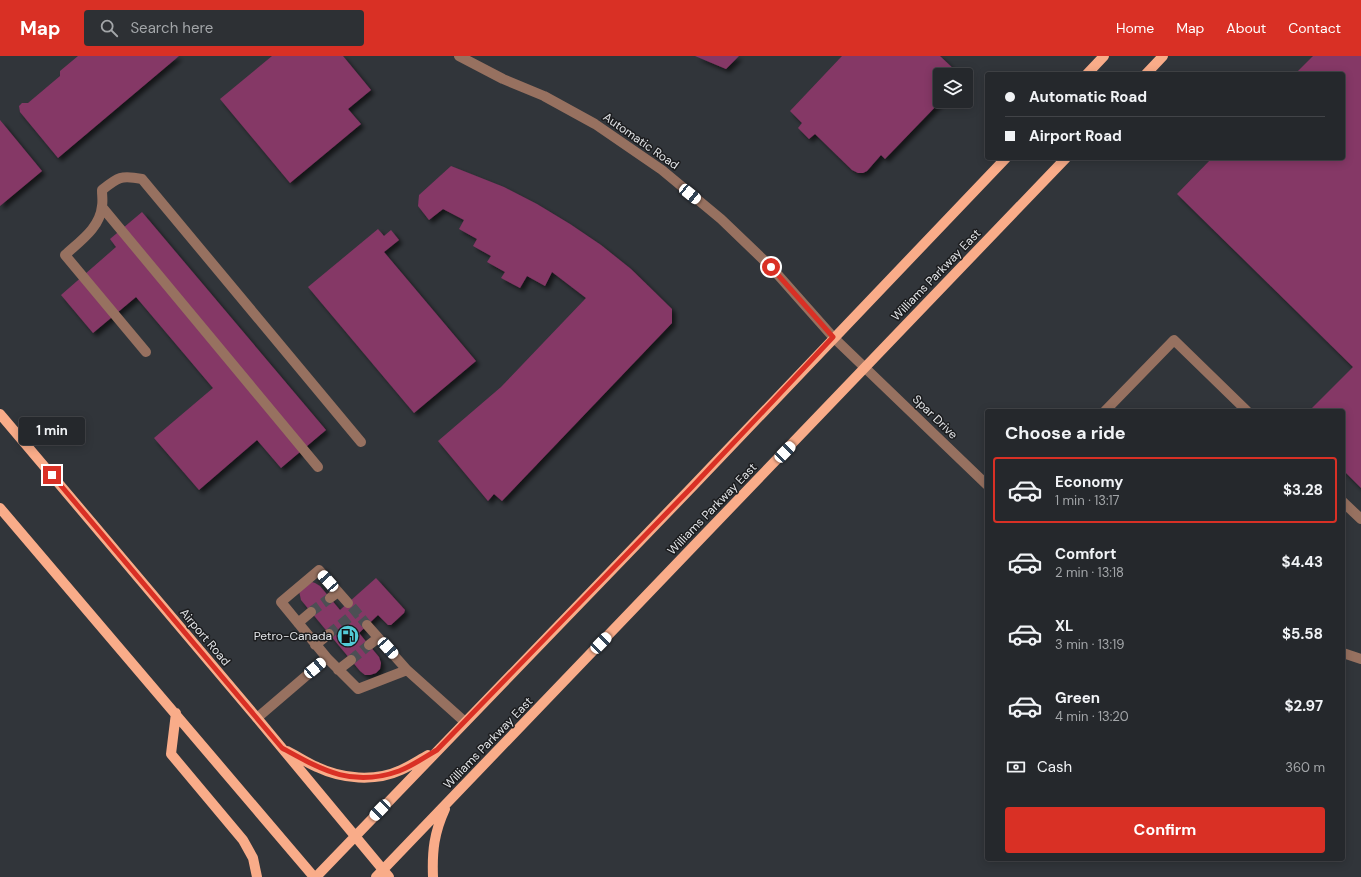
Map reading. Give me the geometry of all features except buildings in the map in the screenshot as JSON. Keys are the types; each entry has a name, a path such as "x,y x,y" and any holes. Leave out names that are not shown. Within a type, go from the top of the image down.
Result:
{"main road":[{"path":"1089,72 1104,56"},
{"path":"1148,72 1164,56"},
{"path":"0,508 315,877 692,487 833,337 1004,160"},
{"name":"Williams Parkway East","path":"376,877 386,873 450,801 1064,160"},
{"name":"Airport Road","path":"0,414 386,873"},
{"path":"176,713 171,754 243,840 253,858 257,877"},
{"path":"282,748 318,768 340,776 367,778 378,777 400,771 437,750"},
{"path":"433,877 432,858 434,838 439,822 450,801"}],"street":[{"name":"Automatic Road","path":"460,56 503,79 544,96 595,124 662,170 721,219 771,267 833,337 866,368"},
{"path":"146,352 65,255 89,233 98,222 102,207 102,190 113,182 126,176 142,179 361,442"},
{"path":"102,207 318,467"},
{"path":"1107,409 1174,340 1245,409"},
{"name":"Spar Drive","path":"866,368 985,482"},
{"path":"1345,504 1361,519"},
{"path":"348,603 334,595 319,570 281,602 326,658 358,689 407,670"},
{"path":"298,623 311,612"},
{"path":"367,625 407,670 465,722"},
{"path":"315,645 329,634"},
{"path":"369,645 378,638"},
{"path":"1345,654 1361,659"},
{"path":"257,718 326,658"},
{"path":"338,670 351,660"}],"tunnel":[{"path":"311,612 330,598"},
{"path":"352,607 367,625"},
{"path":"329,634 356,612"},
{"path":"351,660 369,645"}],"place":[{"name":"Petro-Canada","path":"348,636"}],"route":[{"path":"52,475 282,748 318,768 340,776 367,778 378,777 400,771 437,750 465,722 692,487 833,337 771,267"}]}
